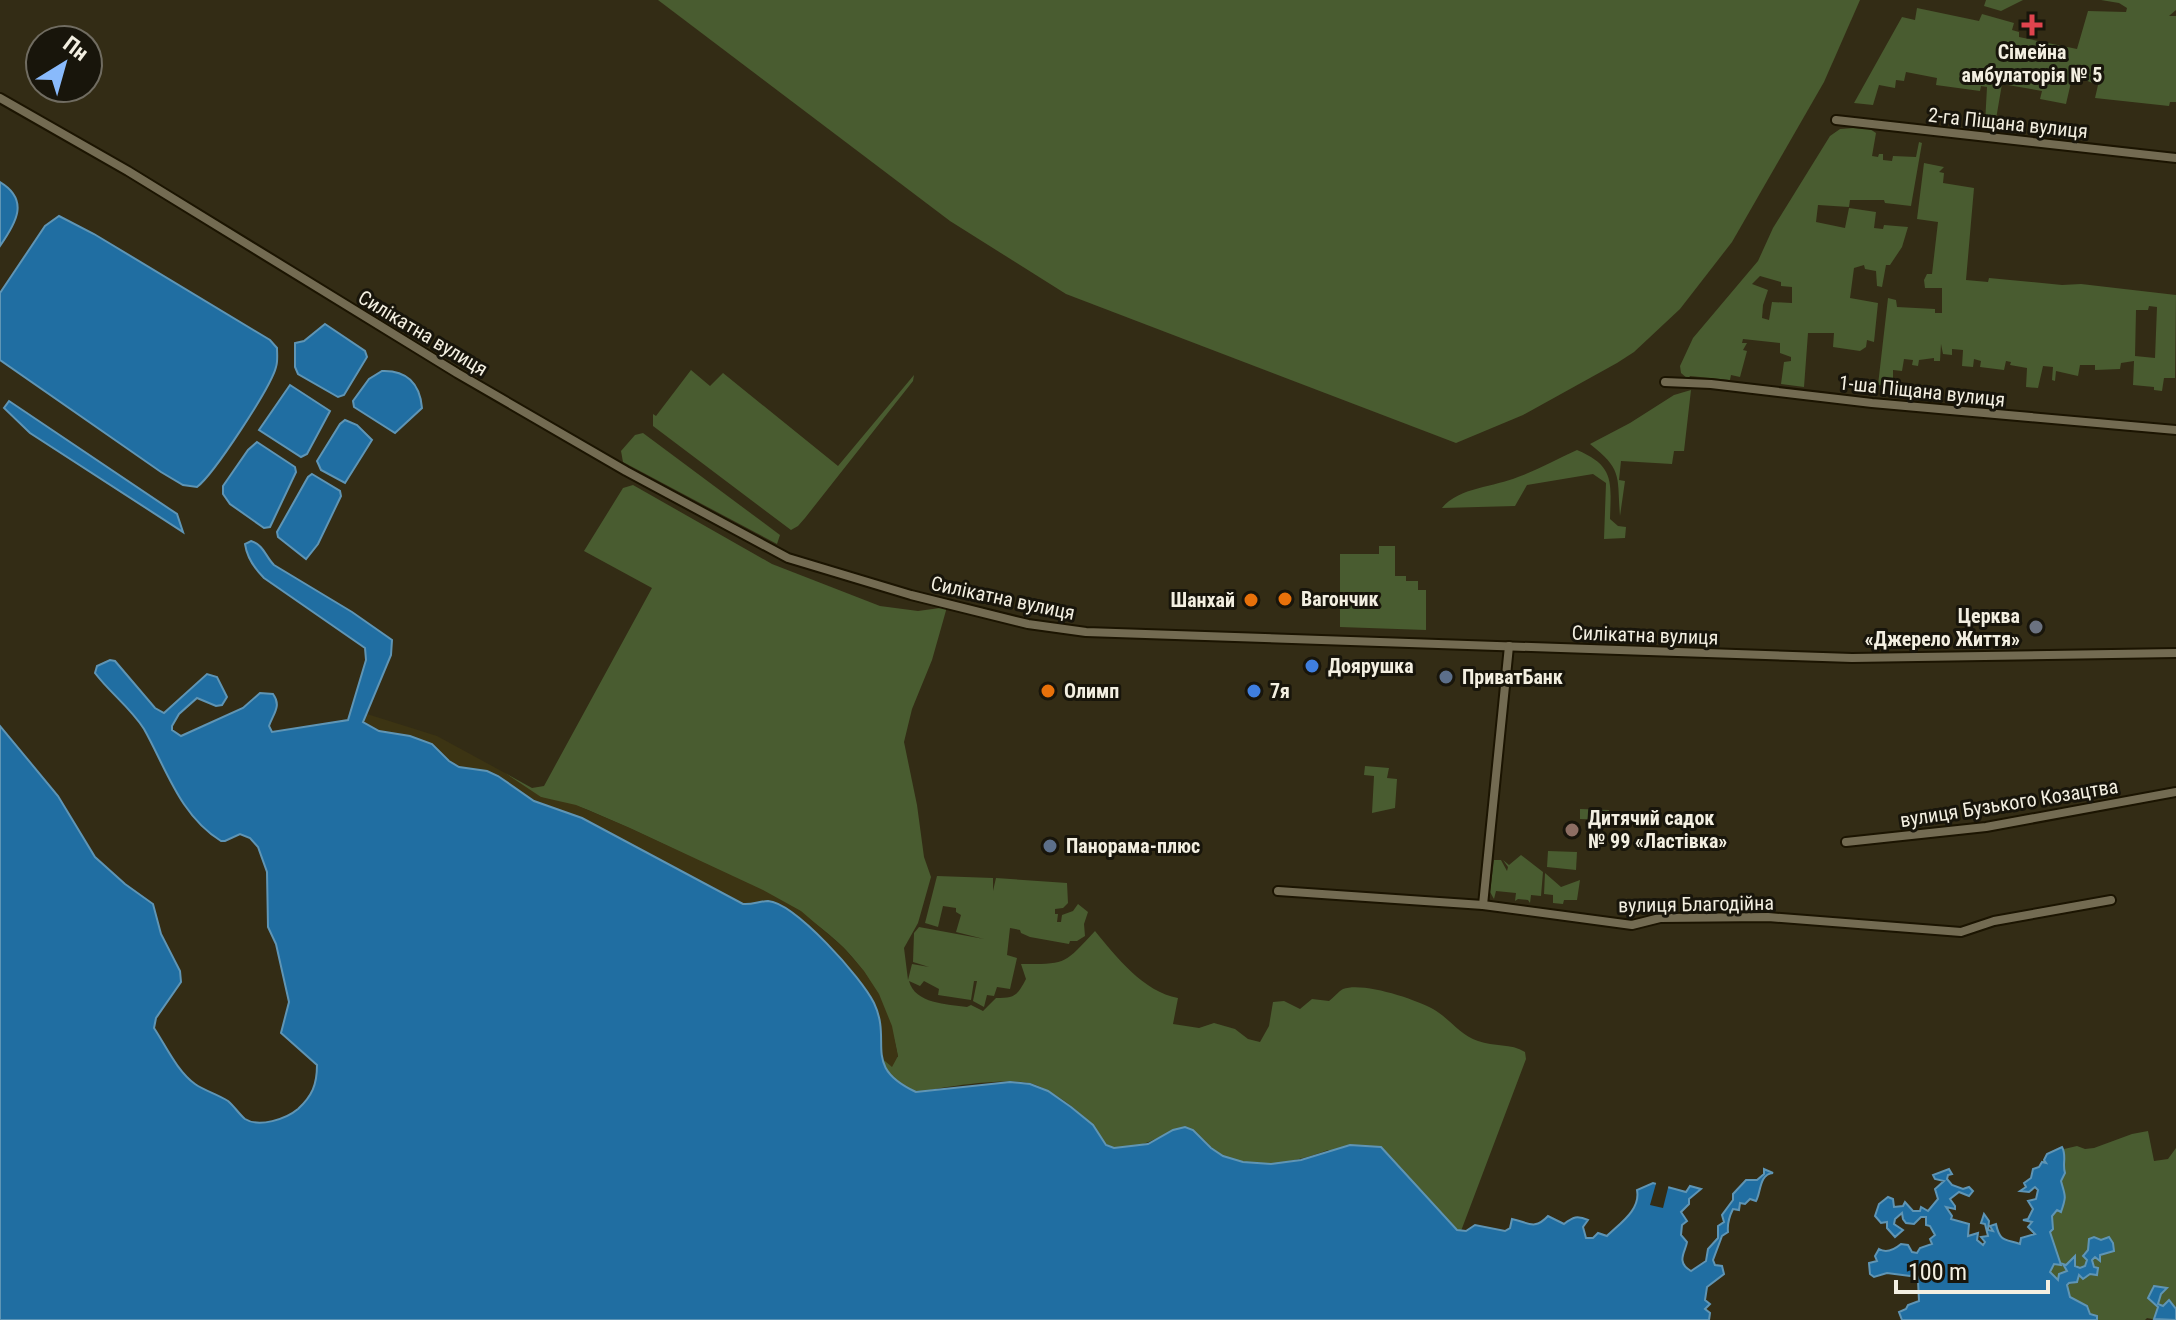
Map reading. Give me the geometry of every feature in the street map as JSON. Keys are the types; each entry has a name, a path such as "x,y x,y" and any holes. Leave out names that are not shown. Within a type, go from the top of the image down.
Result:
{"street":[{"name":"Силікатна вулиця","path":"0,98 128,171 457,373 626,471 788,558 876,585 1028,624 1086,632 1852,658 2176,653"},
{"name":"2-га Піщана вулиця","path":"1836,120 2176,158"},
{"name":"1-ша Піщана вулиця","path":"1665,382 2176,430"},
{"path":"1483,905 1509,646"},
{"name":"вулиця Бузького Козацтва","path":"1846,842 1986,827 2176,792"},
{"name":"вулиця Благодійна","path":"1278,891 1483,905 1632,925 1660,918 1768,917 1961,932 1994,921 2111,900"}],"green space":[{"path":"658,0 1860,0 1824,82 1732,242 1680,309 1634,352 1617,363 1523,415 1456,443 1066,294 950,221"},
{"path":"1986,0 2023,0 2001,11 1984,6"},
{"path":"2101,0 2176,0 2176,10 2169,16 2176,16 2176,102 2170,102 2169,106 2095,98 2098,85 2077,77 2076,80 2072,78 2066,104 2040,99 2042,91 2002,84 1995,125 1985,124 1987,87 1981,86 1980,91 1936,85 1937,78 1906,72 1904,81 1896,80 1895,88 1879,85 1873,105 1854,103 1902,17 1915,20 1917,8 1979,21 1982,14 2014,23 2012,30 2019,32 2019,37 2077,49 2088,11 2126,12 2127,8 2119,3"},
{"path":"1840,129 1870,129 1876,133 1872,156 1883,154 1883,160 1892,161 1893,156 1916,157 1919,142 1922,143 1911,206 1885,203 1884,200 1850,200 1849,207 1818,205 1816,222 1845,228 1849,208 1876,212 1874,228 1883,229 1884,225 1908,227 1902,247 1890,265 1886,265 1882,287 1877,286 1876,271 1865,269 1864,265 1854,268 1850,298 1878,303 1874,342 1867,340 1866,347 1860,351 1833,347 1834,333 1808,333 1804,387 1781,384 1784,362 1791,361 1791,357 1780,353 1780,343 1743,339 1742,343 1747,343 1743,350 1747,351 1740,377 1731,375 1730,380 1690,376 1688,379 1681,373 1680,366 1693,338 1758,261 1773,228 1830,136","holes":["1760,276 1781,282 1781,286 1792,287 1792,303 1772,302 1769,320 1762,318 1768,290 1752,284"]},
{"path":"1924,163 1944,167 1939,172 1944,173 1943,183 1974,188 1966,280 1988,282 1989,278 2081,284 2176,295 2175,378 2164,378 2162,391 2133,385 2134,361 2121,363 2120,369 2095,370 2095,365 2080,365 2078,376 2056,371 2055,381 2052,380 2053,367 2043,366 2038,388 2026,387 2027,368 2010,365 2011,362 2006,361 2004,370 1980,367 1981,361 1974,359 1973,367 1962,366 1963,350 1952,349 1952,355 1943,354 1941,344 1940,361 1934,361 1934,358 1919,360 1918,366 1912,365 1913,360 1904,359 1902,371 1893,370 1893,386 1878,385 1888,298 1896,300 1897,307 1935,309 1935,313 1942,313 1942,288 1925,288 1924,280 1927,274 1932,274 1938,222 1917,219","holes":["2157,307 2155,358 2135,356 2136,310"]},
{"path":"691,370 710,386 723,373 838,466 914,375 913,381 805,518 791,530 653,426 653,414 656,416"},
{"path":"1691,390 1684,451 1674,451 1672,464 1621,461 1619,480 1625,481 1620,516 1616,475 1608,461 1590,444 1674,395"},
{"path":"643,433 780,535 777,544 623,462 621,451 635,435"},
{"path":"1577,450 1604,469 1610,485 1610,519 1618,526 1626,527 1625,538 1604,539 1606,483 1593,474 1527,485 1515,506 1442,508 1467,492 1525,474"},
{"path":"633,485 772,564 880,606 918,611 947,607 904,742 924,857 931,877 918,923 904,948 908,980 912,964 929,967 913,962 914,933 919,927 984,939 956,932 961,915 956,908 943,906 938,927 925,923 937,876 993,878 993,891 996,878 1067,883 1068,903 1063,908 1055,909 1057,922 1061,922 1062,915 1073,911 1078,904 1088,912 1084,924 1085,936 1069,944 1030,937 1010,928 1007,955 1017,958 1010,989 997,987 994,996 987,995 984,1007 973,1001 977,981 974,981 971,1000 938,995 939,989 924,981 920,986 909,981 912,989 933,1002 971,1005 983,1011 996,998 1018,992 1026,979 1021,964 1047,964 1063,960 1095,931 1142,981 1178,998 1173,1024 1199,1028 1214,1023 1235,1029 1248,1039 1260,1042 1269,1026 1273,1002 1284,1001 1300,1009 1312,999 1329,1001 1343,989 1352,987 1402,996 1425,1005 1472,1038 1525,1052 1526,1059 1461,1231 1328,1150 1289,1161 1248,1163 1222,1156 1198,1135 1173,1130 1139,1146 1120,1149 1103,1141 1091,1123 1070,1105 1029,1083 962,1085 895,1098 879,1056 898,1057 888,1019 874,988 856,961 834,938 780,901 749,885 588,810 535,795 505,773 532,788 544,786 652,588 584,551 623,488"},
{"path":"1379,546 1395,546 1395,576 1406,576 1406,581 1418,581 1418,590 1426,590 1426,630 1340,627 1340,554 1379,554"},
{"path":"1365,766 1389,768 1387,778 1397,779 1395,808 1372,813 1374,776 1364,775"},
{"path":"1580,809 1609,810 1609,820 1580,819"},
{"path":"1548,851 1577,852 1576,870 1547,867"},
{"path":"1521,855 1543,872 1541,896 1531,895 1530,903 1528,900 1515,901 1516,893 1496,891 1494,899 1490,892 1494,860 1501,860 1507,871 1503,860 1509,865"},
{"path":"1545,873 1561,887 1580,880 1577,900 1553,903 1553,895 1544,894"},
{"path":"2148,1131 2154,1161 2168,1159 2176,1148 2176,1309 2169,1299 2163,1306 2158,1305 2161,1294 2167,1289 2153,1286 2149,1298 2158,1307 2154,1318 2158,1320 2097,1320 2097,1316 2090,1314 2085,1305 2070,1297 2067,1285 2077,1282 2079,1275 2083,1279 2091,1273 2097,1275 2098,1269 2092,1264 2093,1259 2095,1257 2100,1261 2100,1255 2114,1247 2109,1237 2089,1239 2088,1249 2083,1254 2087,1260 2085,1266 2075,1266 2075,1256 2063,1265 2067,1271 2059,1274 2058,1280 2050,1272 2054,1263 2061,1265 2050,1232 2052,1216 2057,1210 2060,1212 2064,1200 2061,1181 2064,1149 2077,1146 2094,1148"}],"sand":[{"path":"367,714 437,736 505,773 541,797 576,805 630,828 801,911 843,947 879,994 892,1026 898,1056 892,1067 879,1056 882,1030 750,904 743,904 721,893 582,818 534,801 498,776 459,767 441,752 410,736 379,731 363,722"}],"water":[{"path":"0,182 15,196 17,212 0,246"},
{"path":"59,216 270,340 277,348 276,367 264,392 228,449 197,487 183,485 161,472 0,360 0,293 45,226"},
{"path":"325,324 365,351 367,357 344,395 338,397 298,374 295,367 295,343 304,341"},
{"path":"382,371 405,376 415,385 421,399 422,408 395,433 354,407 353,401 369,379"},
{"path":"290,385 330,411 307,454 301,457 259,430"},
{"path":"9,401 177,514 183,532 30,433 4,408"},
{"path":"345,420 357,425 372,440 345,483 321,470 317,461"},
{"path":"257,442 295,467 296,472 270,527 264,528 230,504 223,494 223,486"},
{"path":"312,474 340,491 341,496 318,544 306,559 278,537 277,532"},
{"path":"251,541 262,548 274,565 392,640 391,655 363,722 379,731 410,736 432,744 459,767 498,776 534,801 582,818 743,904 768,901 794,914 827,943 867,992 879,1017 884,1063 889,1073 916,1092 1010,1082 1030,1084 1048,1091 1071,1107 1093,1125 1106,1145 1114,1148 1148,1144 1185,1127 1193,1130 1223,1156 1243,1162 1271,1164 1301,1160 1350,1145 1381,1147 1457,1230 1466,1231 1475,1225 1505,1231 1510,1228 1512,1219 1535,1224 1548,1216 1564,1224 1575,1218 1584,1218 1588,1220 1583,1227 1586,1238 1593,1238 1598,1233 1607,1236 1636,1204 1637,1190 1653,1183 1686,1192 1690,1186 1701,1189 1689,1199 1689,1204 1681,1212 1687,1221 1682,1225 1681,1235 1687,1242 1682,1260 1691,1271 1706,1261 1708,1249 1718,1238 1718,1226 1724,1222 1722,1215 1733,1200 1733,1194 1746,1180 1757,1180 1764,1174 1764,1169 1773,1173 1763,1180 1756,1201 1750,1199 1745,1204 1740,1203 1739,1210 1733,1209 1728,1232 1722,1236 1713,1260 1715,1265 1722,1266 1724,1274 1707,1287 1705,1300 1710,1304 1705,1309 1710,1313 1709,1320 0,1320 0,726 58,796 95,857 153,904 161,934 180,971 181,982 156,1018 154,1028 189,1079 228,1101 245,1119 258,1123 293,1113 307,1099 315,1084 317,1065 281,1033 289,1002 276,944 268,927 267,872 258,847 250,838 240,834 221,841 207,831 184,805 144,729 95,673 97,666 115,661 155,708 164,713 207,674 217,677 227,697 222,705 216,706 197,698 179,714 172,726 172,730 181,736 243,708 260,693 273,694 276,698 276,710 269,726 272,732 348,720 366,660 365,648 264,578 247,554 245,544"},
{"path":"2062,1147 2065,1173 2061,1181 2065,1199 2061,1212 2057,1210 2052,1216 2053,1229 2050,1232 2061,1265 2054,1264 2050,1272 2058,1280 2059,1274 2067,1271 2063,1264 2066,1265 2075,1256 2075,1266 2085,1266 2087,1260 2083,1256 2088,1250 2089,1239 2109,1237 2114,1251 2100,1255 2100,1261 2095,1257 2092,1260 2094,1267 2098,1268 2097,1275 2090,1274 2083,1279 2079,1275 2077,1282 2067,1285 2070,1297 2087,1306 2097,1320 1902,1320 1899,1312 1919,1301 1921,1271 1910,1276 1887,1273 1874,1277 1870,1274 1869,1263 1877,1261 1875,1256 1879,1249 1888,1251 1901,1244 1908,1245 1912,1252 1917,1253 1920,1248 1932,1244 1930,1239 1935,1235 1926,1225 1926,1217 1921,1217 1914,1224 1906,1223 1902,1213 1894,1224 1903,1230 1895,1237 1887,1228 1887,1222 1881,1223 1875,1216 1879,1204 1888,1197 1893,1199 1894,1207 1903,1206 1905,1202 1913,1211 1920,1211 1921,1207 1928,1211 1938,1199 1935,1189 1944,1181 1935,1179 1933,1175 1949,1169 1952,1174 1947,1179 1952,1185 1963,1189 1969,1187 1973,1191 1969,1196 1959,1192 1950,1199 1955,1206 1955,1209 1946,1207 1951,1219 1969,1224 1968,1236 1978,1233 1977,1240 1983,1245 1985,1242 1981,1237 1988,1236 1985,1224 1981,1223 1984,1214 1989,1221 1988,1230 1993,1231 1990,1226 1996,1224 2002,1237 2020,1244 2021,1238 2035,1234 2028,1227 2032,1222 2023,1220 2028,1219 2033,1209 2028,1201 2036,1199 2038,1190 2035,1187 2029,1192 2020,1191 2026,1187 2024,1183 2031,1178 2033,1169 2042,1162 2046,1163 2047,1154"},
{"path":"2154,1286 2167,1288 2158,1304 2163,1306 2169,1300 2176,1309 2176,1320 2154,1319 2158,1307 2148,1298"}],"pier":[{"path":"1657,1180 1669,1184 1663,1208 1650,1205"}],"place":[{"name":"Сімейна амбулаторія № 5","path":"2032,25"},
{"name":"Вагончик","path":"1285,599"},
{"name":"Шанхай","path":"1251,600"},
{"name":"Церква «Джерело Життя»","path":"2036,627"},
{"name":"Доярушка","path":"1312,666"},
{"name":"ПриватБанк","path":"1446,677"},
{"name":"Олимп","path":"1048,691"},
{"name":"7я","path":"1254,691"},
{"name":"Дитячий садок № 99 «Ластівка»","path":"1572,830"},
{"name":"Панорама-плюс","path":"1050,846"}]}
